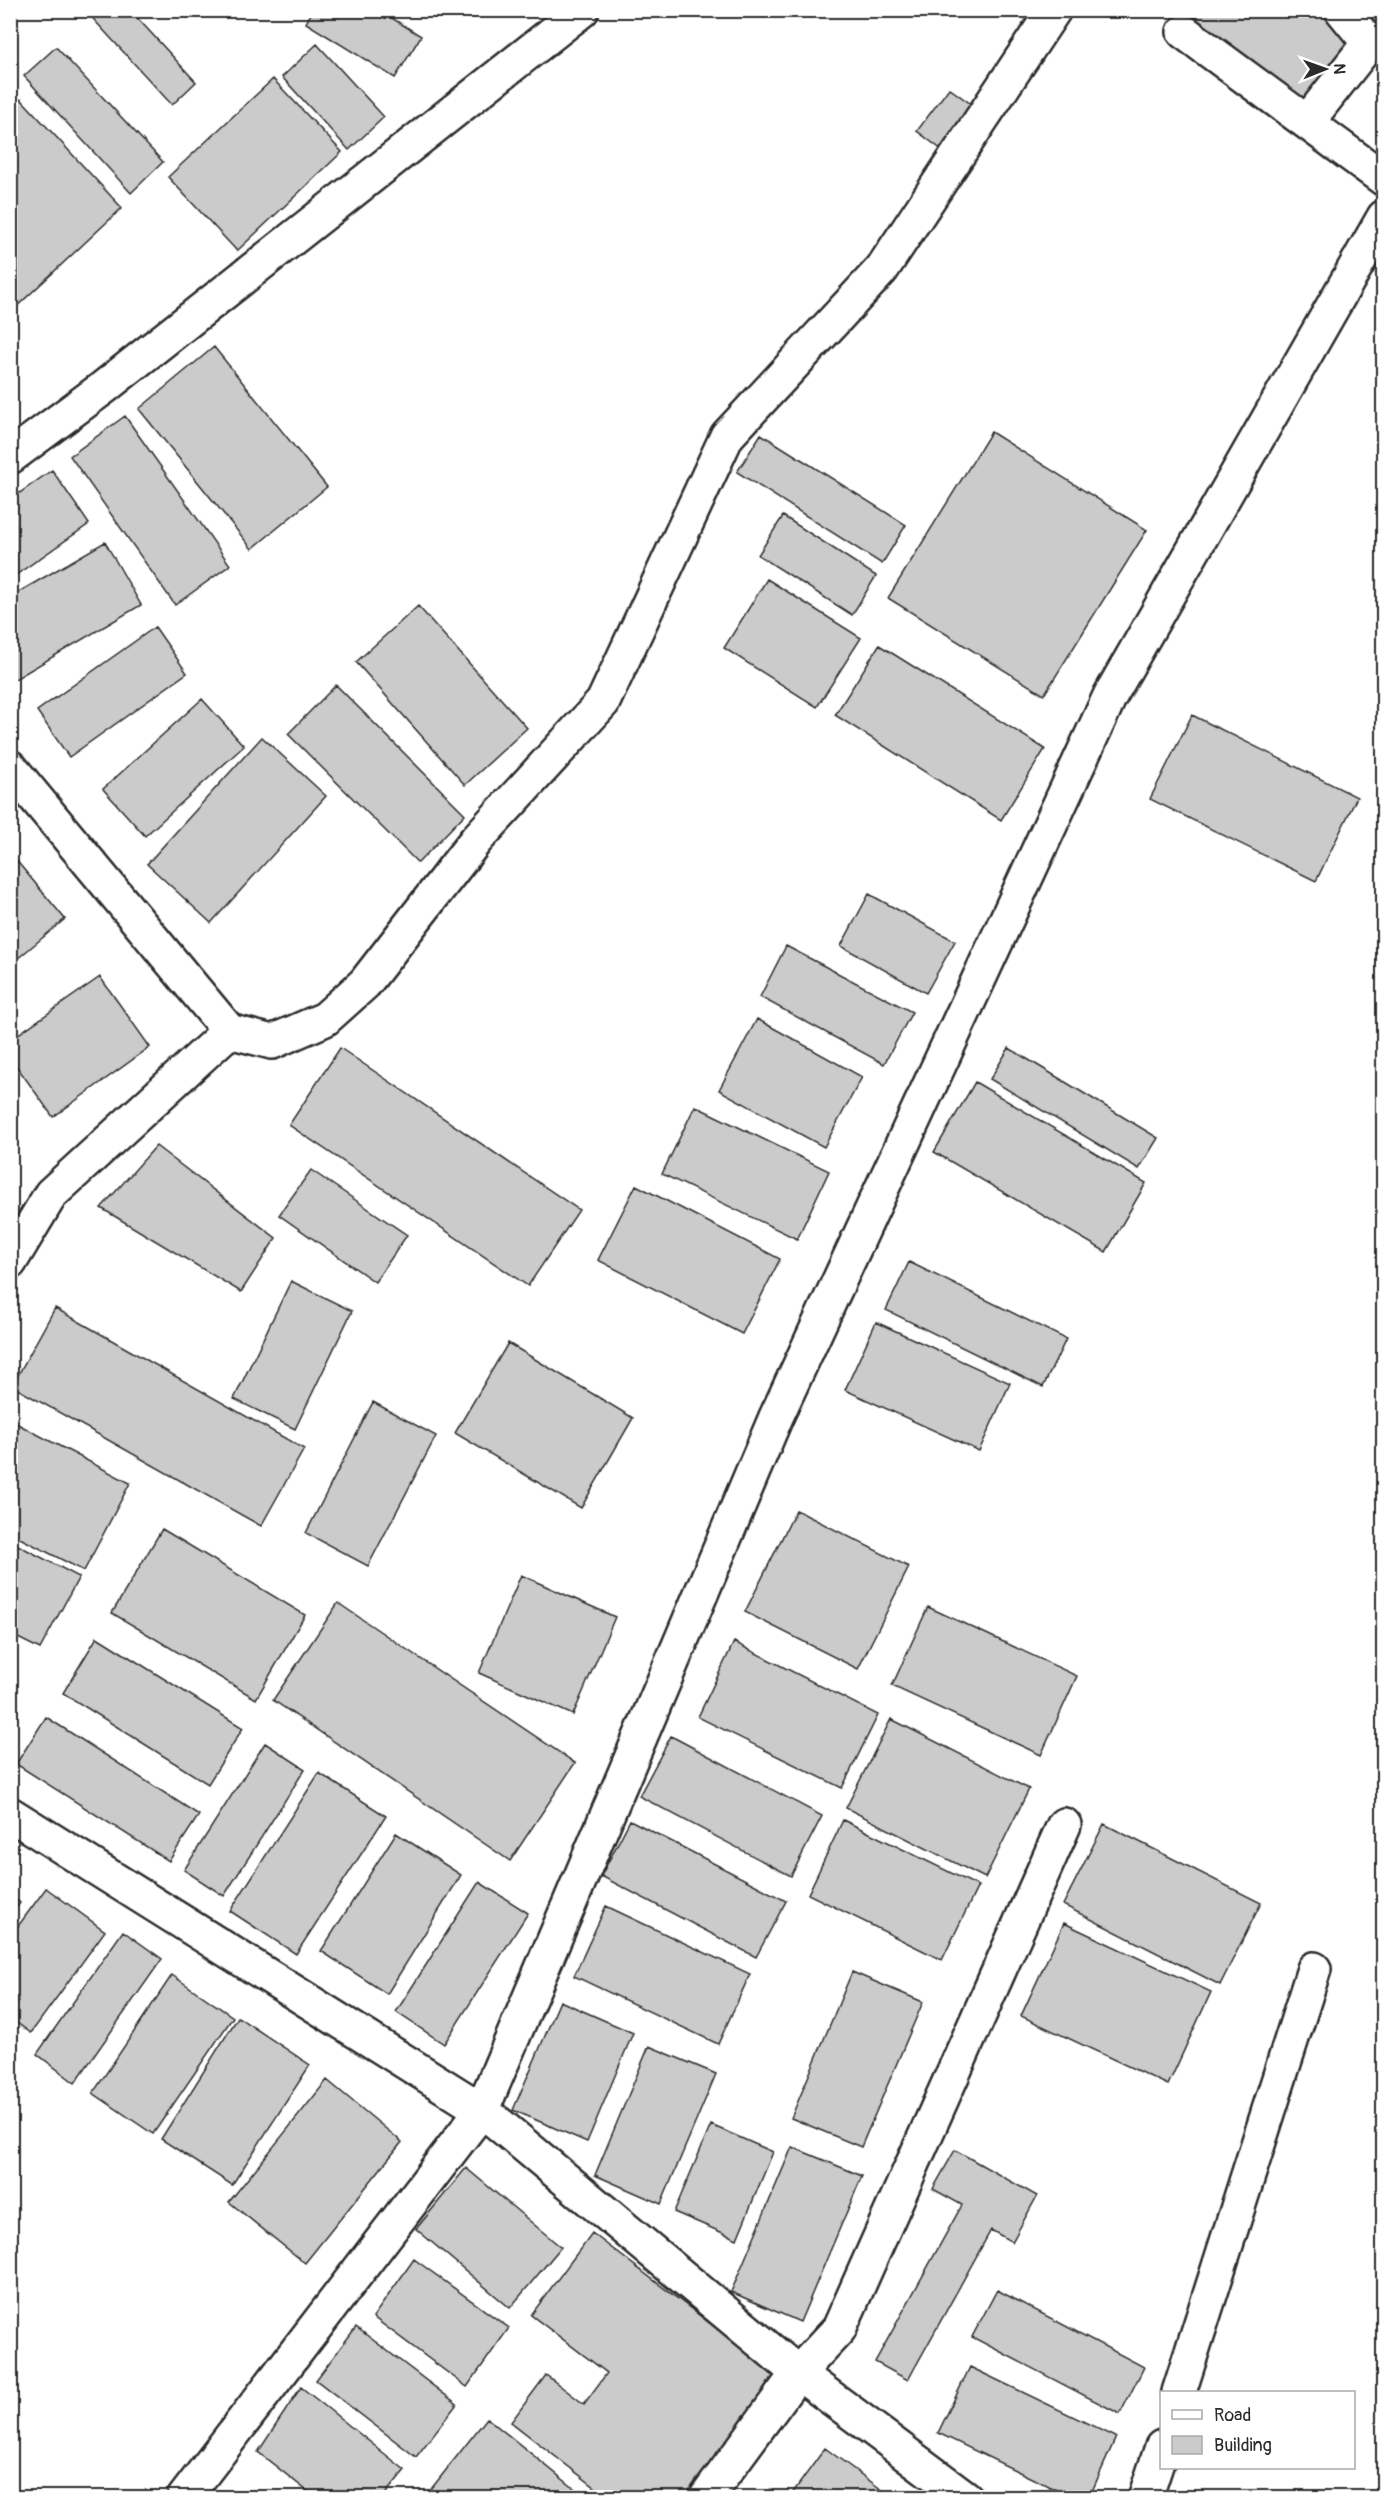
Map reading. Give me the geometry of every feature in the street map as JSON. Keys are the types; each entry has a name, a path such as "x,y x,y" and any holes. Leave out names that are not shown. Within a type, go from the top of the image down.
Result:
{"street":[{"path":"10,457 112,380 582,10"},
{"path":"10,767 229,1031 272,1042 325,1019 365,983 476,840 603,702 727,435 882,269 1053,10"},
{"path":"1306,122 1368,43 1342,10"},
{"path":"1184,32 1383,179"},
{"path":"184,2498 482,2110 776,1417 1110,696 1383,218"},
{"path":"10,1262 51,1194 229,1031"},
{"path":"10,1814 482,2110 798,2373 966,2498"},
{"path":"706,2498 798,2373 840,2330 1064,1825"},
{"path":"1179,2391 1314,1969"},
{"path":"1146,2498 1160,2450"}],"building":[{"path":"85,10 130,10 196,82 172,105"},
{"path":"313,10 379,10 421,36 395,78 306,23"},
{"path":"1185,10 1323,10 1362,39 1306,111 1177,20"},
{"path":"317,44 384,117 349,150 282,77"},
{"path":"56,47 163,162 131,193 24,76"},
{"path":"273,79 342,152 237,251 168,177"},
{"path":"949,88 975,107 942,150 917,131"},
{"path":"21,99 122,208 13,310 10,308 10,108"},
{"path":"214,347 327,487 252,549 139,409"},
{"path":"125,416 230,565 175,605 70,456"},
{"path":"991,432 1147,530 1044,695 888,598"},
{"path":"761,434 906,525 882,564 737,472"},
{"path":"52,470 89,524 10,579 10,500"},
{"path":"783,516 876,576 852,615 758,555"},
{"path":"105,542 141,605 10,682 10,597"},
{"path":"767,579 861,638 817,707 724,648"},
{"path":"418,606 527,728 465,785 356,662"},
{"path":"155,627 187,673 69,757 37,711"},
{"path":"879,645 1045,749 1001,820 835,715"},
{"path":"336,685 465,814 418,863 288,734"},
{"path":"202,699 244,746 145,836 103,789"},
{"path":"1192,715 1357,797 1316,881 1150,799"},
{"path":"262,737 326,796 211,923 147,864"},
{"path":"10,853 65,919 10,965"},
{"path":"869,894 955,941 926,993 841,946"},
{"path":"786,946 912,1012 884,1064 760,997"},
{"path":"100,977 150,1047 53,1117 10,1057 10,1040"},
{"path":"757,1019 862,1077 824,1147 719,1090"},
{"path":"340,1048 579,1210 528,1286 289,1125"},
{"path":"1009,1048 1158,1138 1139,1169 990,1079"},
{"path":"975,1082 1146,1183 1106,1252 934,1152"},
{"path":"695,1106 829,1171 797,1239 662,1174"},
{"path":"156,1146 276,1238 241,1292 101,1208"},
{"path":"311,1170 407,1235 375,1282 279,1215"},
{"path":"636,1185 780,1259 742,1334 598,1260"},
{"path":"909,1262 1066,1339 1043,1387 886,1310"},
{"path":"291,1281 352,1311 295,1429 234,1399"},
{"path":"55,1308 304,1449 261,1526 12,1386"},
{"path":"876,1322 1010,1383 979,1451 845,1390"},
{"path":"508,1343 633,1418 581,1508 455,1433"},
{"path":"373,1402 436,1436 368,1566 306,1533"},
{"path":"10,1420 130,1483 84,1571 10,1533"},
{"path":"796,1510 909,1567 858,1669 745,1612"},
{"path":"162,1529 305,1615 256,1699 112,1613"},
{"path":"10,1541 79,1577 40,1649 10,1634"},
{"path":"521,1575 615,1617 573,1715 479,1673"},
{"path":"338,1603 575,1763 510,1861 273,1700"},
{"path":"928,1607 1077,1676 1041,1755 892,1686"},
{"path":"97,1637 243,1728 208,1784 63,1693"},
{"path":"734,1642 878,1715 842,1788 698,1717"},
{"path":"46,1717 199,1815 169,1861 16,1764"},
{"path":"891,1719 1029,1789 985,1878 846,1808"},
{"path":"671,1736 822,1816 791,1876 639,1796"},
{"path":"265,1743 305,1769 224,1896 184,1870"},
{"path":"319,1773 386,1816 296,1954 230,1911"},
{"path":"630,1820 786,1901 756,1957 601,1876"},
{"path":"843,1820 978,1886 942,1960 808,1894"},
{"path":"1104,1824 1261,1903 1220,1985 1063,1905"},
{"path":"396,1833 461,1875 387,1994 321,1951"},
{"path":"479,1882 528,1913 444,2044 396,2012"},
{"path":"46,1888 105,1931 31,2033 10,2018 10,1937"},
{"path":"10,1895 20,1903 10,1916"},
{"path":"606,1906 750,1974 718,2044 574,1976"},
{"path":"1064,1923 1211,1992 1168,2085 1021,2016"},
{"path":"123,1931 162,1959 75,2083 37,2054"},
{"path":"852,1972 923,2002 861,2147 791,2118"},
{"path":"172,1975 233,2017 153,2134 93,2093"},
{"path":"560,2001 633,2033 587,2142 513,2110"},
{"path":"238,2017 310,2065 232,2185 161,2139"},
{"path":"649,2046 716,2074 661,2204 595,2175"},
{"path":"327,2080 402,2142 305,2263 229,2202"},
{"path":"711,2125 773,2152 737,2239 674,2212"},
{"path":"792,2147 862,2176 800,2322 731,2292"},
{"path":"955,2150 1037,2196 1012,2242 991,2230 908,2380 875,2362 962,2205 933,2189"},
{"path":"466,2168 561,2247 510,2308 416,2229"},
{"path":"592,2233 780,2377 689,2498 609,2498 511,2422 546,2375 584,2404 607,2373 531,2315"},
{"path":"414,2259 509,2328 467,2387 373,2317"},
{"path":"997,2290 1144,2367 1120,2414 972,2337"},
{"path":"356,2327 457,2404 416,2457 316,2380"},
{"path":"970,2367 1116,2437 1089,2498 1073,2498 938,2433"},
{"path":"301,2387 405,2470 382,2498 316,2498 258,2452"},
{"path":"487,2418 586,2498 424,2498"},
{"path":"825,2448 893,2498 789,2498"}]}
